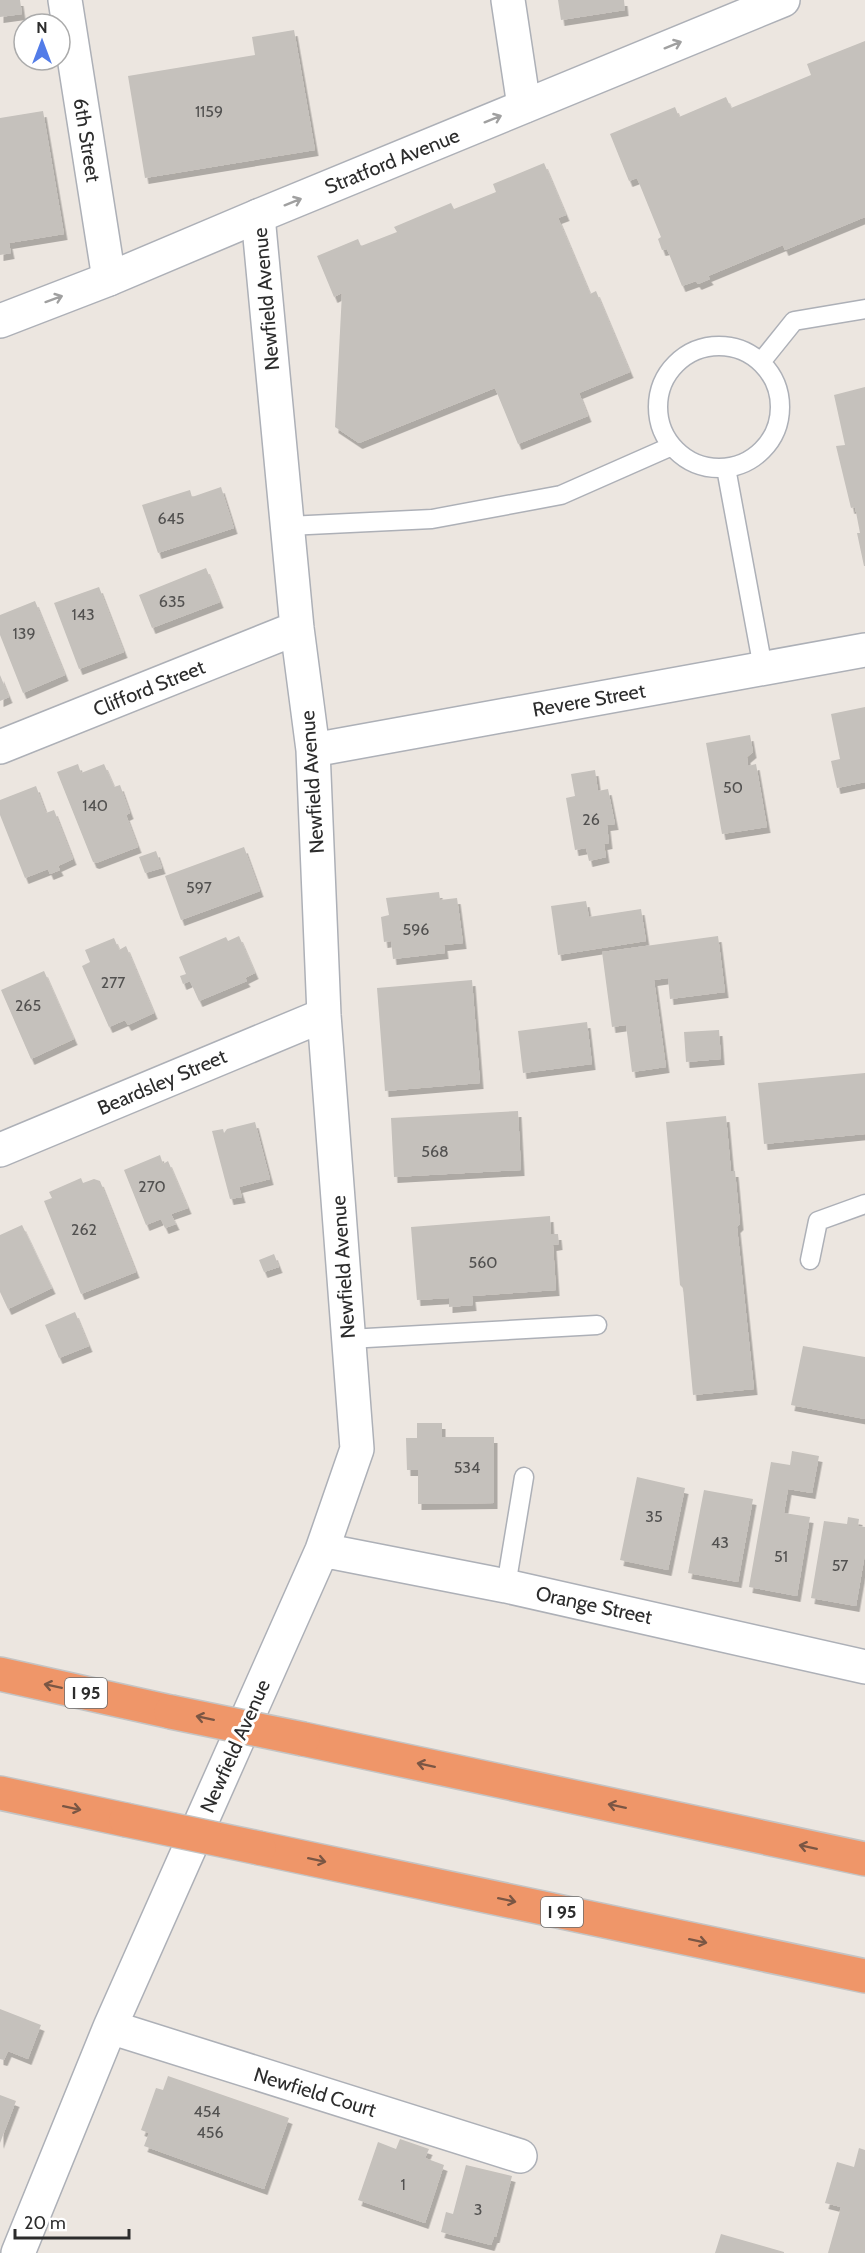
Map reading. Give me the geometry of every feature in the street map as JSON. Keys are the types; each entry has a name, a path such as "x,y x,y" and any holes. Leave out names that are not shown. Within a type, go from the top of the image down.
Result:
{"highway":[{"name":"I 95","path":"0,1674 865,1859"},
{"name":"I 95","path":"6,1794 865,1976"}],"street":[{"name":"6th Street","path":"65,0 109,279"},
{"path":"508,0 524,106"},
{"name":"Stratford Avenue","path":"0,321 109,279 783,0"},
{"name":"Newfield Avenue","path":"18,2253 110,2027 322,1550 357,1449 324,1015 313,750 297,628 258,216"},
{"name":"Clifford Street","path":"0,747 297,628"},
{"name":"Revere Street","path":"313,750 865,650"},
{"name":"Beardsley Street","path":"0,1150 324,1015"},
{"name":"Orange Street","path":"322,1550 506,1586 865,1667"},
{"name":"Newfield Court","path":"110,2027 520,2156"}],"lane":[{"path":"761,362 794,321 865,309"},
{"path":"725,346 744,350 761,362 773,377 780,396 781,416 774,435 762,451 746,462 726,468 706,467 687,459 672,446 661,428 658,408 661,388 670,369 685,355 704,347 725,346"},
{"path":"288,526 432,519 561,495 672,446"},
{"path":"726,468 763,668"},
{"path":"810,1260 818,1221 865,1204"},
{"path":"349,1339 597,1324"},
{"path":"506,1586 524,1477"}],"building":[{"path":"0,0 20,0 22,12 12,12 12,15 0,17"},
{"path":"558,0 624,0 625,10 561,20"},
{"path":"294,30 315,150 145,178 128,76 255,55 252,37"},
{"path":"865,41 865,217 785,250 783,245 708,276 710,279 698,284 696,281 682,286 667,249 662,250 658,239 661,237 637,178 629,181 610,134 675,107 679,117 726,97 731,108 811,75 807,64"},
{"path":"43,111 64,234 9,243 11,253 0,255 0,118"},
{"path":"544,163 566,215 558,218 590,294 596,291 630,372 579,393 588,416 518,444 495,388 359,443 335,427 342,293 334,297 317,256 358,239 361,246 397,232 394,227 451,203 454,209 496,192 493,184"},
{"path":"865,387 864,566 857,533 860,533 855,507 851,508 836,446 845,445 834,395"},
{"path":"221,487 234,528 158,553 142,505 190,490 192,497"},
{"path":"206,568 220,602 152,628 139,595"},
{"path":"99,587 124,652 79,669 54,603"},
{"path":"35,601 65,675 23,693 0,635 0,615"},
{"path":"0,675 9,697 0,701"},
{"path":"865,707 865,782 837,788 831,761 840,759 831,714"},
{"path":"750,735 753,752 747,757 748,766 756,764 767,827 722,834 706,743"},
{"path":"78,764 81,773 104,764 114,787 120,785 130,813 126,815 138,847 96,863 93,862 57,772"},
{"path":"595,770 598,791 608,789 615,824 607,825 609,843 604,844 606,857 589,861 586,848 575,850 566,798 575,796 571,774"},
{"path":"36,786 46,813 54,810 73,859 58,866 60,870 50,874 48,869 25,878 0,815 0,800"},
{"path":"244,847 260,891 181,920 165,876"},
{"path":"156,851 162,868 145,873 139,857"},
{"path":"439,892 440,900 457,898 463,943 444,945 445,953 393,959 391,941 384,942 381,917 389,915 386,898"},
{"path":"586,901 589,917 641,909 646,941 558,955 551,906"},
{"path":"239,936 255,973 245,978 247,981 199,1001 190,981 183,984 180,976 186,974 179,957 226,937 228,941"},
{"path":"718,936 725,992 670,999 668,978 654,980 666,1067 632,1072 626,1025 612,1027 602,952"},
{"path":"114,938 119,950 126,946 154,1013 128,1025 125,1020 109,1027 82,966 90,962 85,950"},
{"path":"44,971 74,1039 31,1059 1,990"},
{"path":"472,980 480,1083 385,1091 377,988"},
{"path":"587,1022 592,1064 523,1073 518,1031"},
{"path":"719,1030 721,1059 686,1062 684,1032"},
{"path":"865,1073 865,1134 764,1144 758,1083"},
{"path":"518,1111 521,1170 394,1177 391,1118"},
{"path":"726,1116 731,1171 735,1171 740,1224 737,1227 754,1389 693,1395 683,1288 680,1285 666,1122"},
{"path":"255,1122 270,1179 239,1187 242,1197 230,1199 212,1131 223,1129 224,1133 227,1129"},
{"path":"160,1155 163,1164 168,1161 188,1208 171,1214 176,1224 165,1228 161,1219 146,1225 124,1170"},
{"path":"81,1178 83,1183 94,1179 100,1181 136,1272 81,1294 44,1201 52,1198 49,1192"},
{"path":"550,1216 551,1234 558,1234 559,1244 553,1245 556,1290 472,1296 473,1305 449,1307 449,1298 417,1300 411,1227"},
{"path":"22,1225 52,1288 8,1309 0,1292 0,1235"},
{"path":"274,1254 279,1267 264,1272 259,1260"},
{"path":"75,1312 89,1346 59,1358 45,1325"},
{"path":"803,1346 865,1357 865,1419 791,1405"},
{"path":"417,1423 442,1423 442,1437 494,1437 494,1503 418,1504 418,1470 407,1470 406,1438 417,1438"},
{"path":"792,1451 819,1456 812,1493 788,1489 784,1513 810,1517 797,1596 749,1587 771,1462 790,1465"},
{"path":"637,1477 685,1488 668,1570 620,1560"},
{"path":"704,1490 753,1499 738,1582 688,1573"},
{"path":"848,1517 859,1519 858,1526 865,1527 865,1554 856,1606 811,1598 824,1521 847,1524"},
{"path":"0,2009 41,2025 28,2059 8,2051 4,2060 0,2059"},
{"path":"168,2076 289,2118 264,2189 144,2146 149,2133 141,2130 156,2088 163,2090"},
{"path":"0,2095 16,2101 0,2143"},
{"path":"400,2139 429,2149 425,2158 444,2165 425,2223 358,2200 378,2142 396,2149"},
{"path":"859,2148 865,2150 865,2253 828,2253 841,2207 825,2203 837,2162 854,2167"},
{"path":"466,2165 512,2176 496,2237 491,2245 441,2232 446,2212 453,2214"},
{"path":"721,2234 784,2252 784,2253 715,2253"}]}
